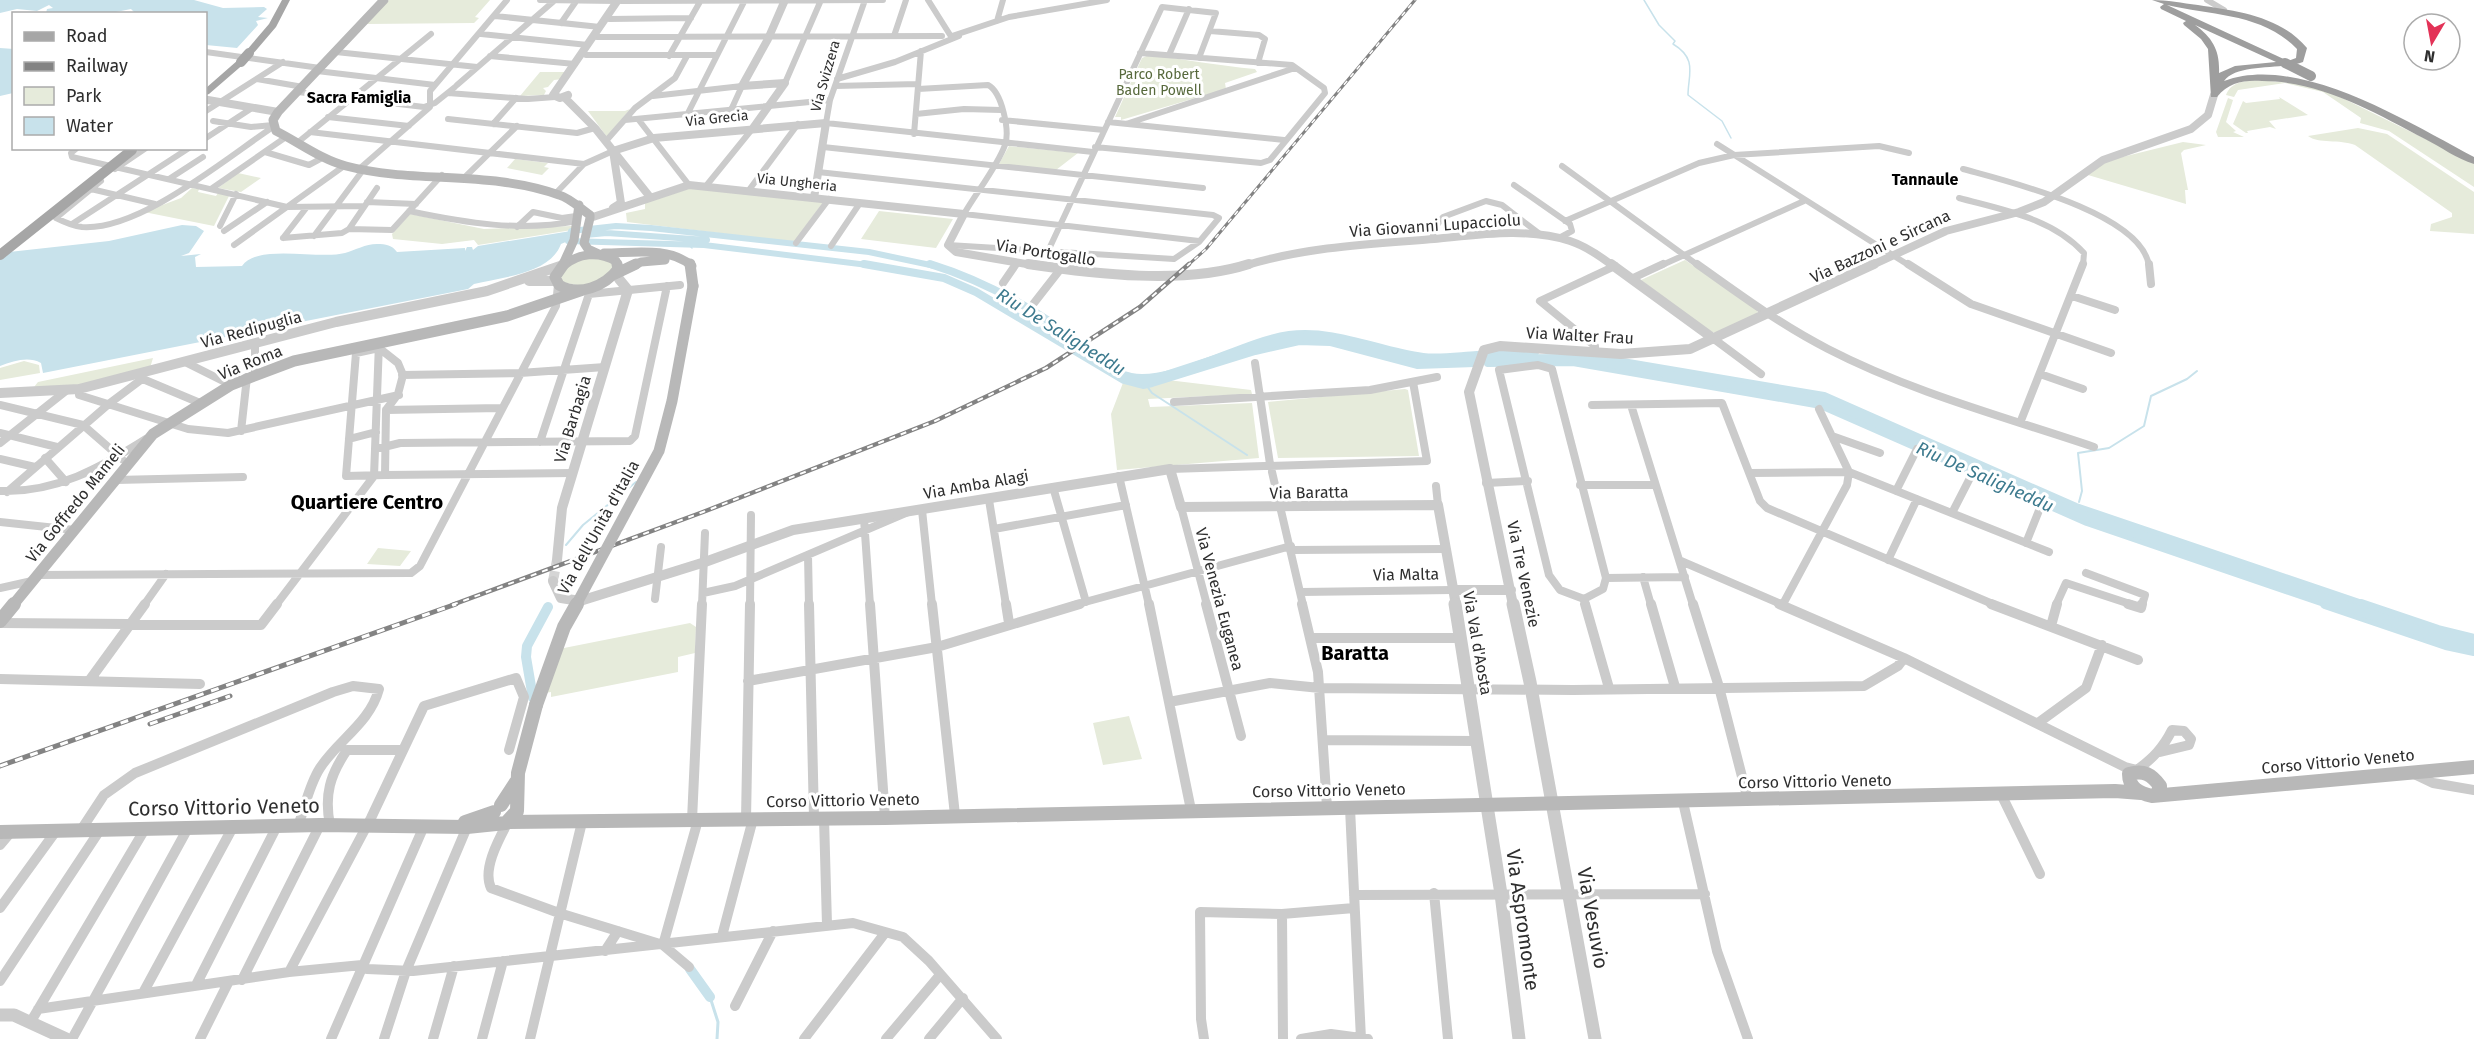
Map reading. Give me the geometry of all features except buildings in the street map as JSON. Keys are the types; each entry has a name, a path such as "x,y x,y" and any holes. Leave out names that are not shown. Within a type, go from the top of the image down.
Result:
{"highway":[{"path":"2145,0 2285,63 2474,161"},
{"path":"2145,0 2190,25 2211,46 2217,59 2214,95"},
{"path":"2156,0 2224,10 2248,17 2286,34 2298,44 2303,52 2300,60 2285,66 2227,71 2222,75 2214,95"},
{"path":"2224,10 2206,13 2204,19 2258,50"},
{"path":"2214,95 2226,83 2234,80 2294,78 2325,86 2390,117"}],"main road":[{"path":"207,100 273,25 286,0"},
{"path":"384,0 377,4 336,52 278,112 273,120 273,126 286,137 324,158 360,170 465,177 555,194 583,218 580,243 556,273 556,285"},
{"path":"0,255 132,150"},
{"path":"580,243 616,261 617,277"},
{"path":"565,261 601,252"},
{"name":"Via dell'Unità d'Italia","path":"505,813 517,781 536,705 564,627 639,492 659,451 672,401 693,286 692,266 676,254 601,252"},
{"path":"589,290 617,277 625,268 649,261 672,261 687,268 693,286"},
{"name":"Via Roma","path":"153,434 200,403 251,376 314,356 379,345 507,316 533,307 556,285 589,290"},
{"name":"Via Goffredo Mameli","path":"0,622 116,480 123,460 153,434"},
{"name":"Corso Vittorio Veneto","path":"449,825 505,813 544,823 885,818 1327,807 1488,806 2115,791 2141,793 2156,784 2205,789 2474,767"},
{"path":"2131,776 2156,784"},
{"path":"2131,776 2141,793"},
{"name":"Corso Vittorio Veneto","path":"2115,791 2131,776"},
{"name":"Corso Vittorio Veneto","path":"6,832 325,825 467,827 505,813"}],"street":[{"path":"430,105 430,91 481,34 507,0"},
{"path":"540,0 883,0"},
{"path":"561,23 577,0"},
{"path":"669,56 701,0"},
{"path":"688,113 745,0"},
{"path":"730,110 754,65 783,0"},
{"path":"706,186 770,106 785,82 821,0"},
{"name":"Via Svizzera","path":"814,198 830,100 865,0"},
{"path":"894,36 906,0"},
{"path":"928,0 946,36"},
{"path":"997,21 1003,0"},
{"path":"597,37 946,36 1070,3 1107,0"},
{"path":"2207,0 2224,10"},
{"path":"314,236 360,170 430,105 448,93 554,1"},
{"path":"561,94 620,1"},
{"path":"561,94 575,64 620,1"},
{"path":"1049,249 1162,7 1215,11 1199,58"},
{"path":"1169,55 1189,9"},
{"path":"495,16 600,27"},
{"path":"609,19 691,18"},
{"path":"1210,31 1259,35 1265,39 1258,63"},
{"path":"297,143 431,34"},
{"path":"481,34 588,45"},
{"path":"836,83 921,51 946,36"},
{"path":"914,134 921,51"},
{"path":"207,52 435,85"},
{"path":"336,52 477,67"},
{"path":"826,123 1006,143 1261,163 1270,160 1284,140 1325,93 1324,88 1294,67 1140,53"},
{"path":"586,55 716,55"},
{"path":"490,56 575,64"},
{"path":"606,141 650,96 675,78 687,56"},
{"path":"219,102 284,62"},
{"path":"1126,124 1294,67"},
{"path":"257,79 351,98 430,105"},
{"path":"650,96 700,89 785,82"},
{"path":"818,172 979,189 1213,214 1219,218 1217,223 1180,258 948,245 964,214 979,189 993,166 1006,143 1001,110 1002,96 992,86 918,87 836,83"},
{"path":"448,93 519,98 561,94 572,102 582,117 596,128 619,163 650,197"},
{"name":"Via Bazzoni e Sircana","path":"1714,339 1963,225 2011,214 2055,195 2096,164 2122,152 2191,129 2208,115 2214,95"},
{"path":"493,124 519,98"},
{"path":"625,120 830,100"},
{"path":"207,101 278,112"},
{"path":"207,137 252,108"},
{"path":"916,114 964,109 1001,110"},
{"path":"328,117 409,126"},
{"path":"448,119 577,133 596,128"},
{"path":"638,119 689,185"},
{"path":"1002,120 1104,130"},
{"path":"213,122 257,128 273,126"},
{"path":"1108,122 1284,140"},
{"name":"Via Grecia","path":"613,151 654,138 826,123"},
{"path":"749,190 798,124"},
{"path":"143,150 117,167 56,218 84,228 107,224 155,204 189,184 273,126"},
{"path":"465,177 517,126"},
{"path":"310,132 584,164"},
{"path":"211,189 286,137"},
{"path":"1717,144 1804,201 1971,304 2111,353"},
{"path":"1565,220 1694,165 1734,155 1879,146 1910,153"},
{"path":"823,147 1203,188"},
{"path":"75,150 71,153 72,157 287,207 416,204"},
{"path":"72,224 186,150"},
{"path":"555,194 584,164 613,151"},
{"path":"265,152 309,165 324,158"},
{"path":"169,179 203,157"},
{"path":"619,163 626,204"},
{"path":"234,245 344,166"},
{"path":"1613,201 1568,166 1562,166 1772,313 1852,362 2096,445"},
{"path":"1963,169 2055,195 2103,216 2127,234 2145,255 2153,274 2151,284"},
{"path":"307,207 283,238 314,236 349,229 392,230 442,175"},
{"name":"Via Ungheria","path":"583,218 689,185 964,214"},
{"path":"1514,185 1570,224 1572,231 1559,238"},
{"path":"349,229 377,188"},
{"path":"91,189 155,204"},
{"path":"236,194 222,228 267,202"},
{"path":"1959,198 2055,229 2079,245 2085,260 2021,420"},
{"path":"796,243 829,199"},
{"path":"1432,239 1443,217 1486,201 1502,205 1540,235"},
{"path":"1633,278 1804,201"},
{"path":"831,246 860,203"},
{"path":"410,211 477,225 517,227 550,226 583,218"},
{"path":"517,227 533,212 562,218 583,218"},
{"path":"964,214 1199,241"},
{"name":"Via Giovanni Lupacciolu","path":"1178,275 1225,272 1269,258 1338,247 1483,235 1540,235 1559,238 1584,247 1633,278 1761,374"},
{"name":"Via Portogallo","path":"948,245 957,252 1059,271 1109,276 1178,275"},
{"path":"1003,283 1016,264"},
{"path":"1595,351 1595,346 1540,301 1615,266"},
{"path":"1034,303 1059,271"},
{"path":"617,277 628,290"},
{"name":"Via Redipuglia","path":"0,393 80,389 139,377 185,362 336,322 468,296 508,285 556,285"},
{"path":"0,588 35,578 166,574 404,575 416,570 556,306 556,285"},
{"path":"540,442 589,290 628,290 680,285"},
{"path":"375,448 400,443 630,441 635,436 667,286"},
{"name":"Via Barbagia","path":"557,560 562,508 628,290"},
{"path":"2072,296 2115,310"},
{"path":"1677,352 1702,337 1701,329"},
{"name":"Via Walter Frau","path":"1483,352 1488,347 1500,346 1677,352 1714,339"},
{"path":"241,431 255,343"},
{"path":"379,345 399,364 402,375 400,395 386,410 385,476"},
{"path":"0,622 261,625 303,573 374,476 379,345"},
{"path":"379,345 356,353 346,476 573,473"},
{"name":"Via Tre Venezie","path":"1483,352 1469,392 1486,483 1531,688 1552,804"},
{"path":"185,362 231,385"},
{"path":"1255,363 1271,468 1292,548 1320,688 1327,807"},
{"path":"1547,366 1552,369 1580,485 1606,578 1603,589 1584,599 1567,594 1553,583 1499,370 1508,367 1547,366"},
{"path":"402,375 520,373 605,367"},
{"path":"2040,374 2083,389"},
{"path":"4,491 139,377 200,403"},
{"path":"1174,402 1370,390 1437,377"},
{"name":"Via Amba Alagi","path":"553,581 561,598 573,602 657,577 793,530 989,500 1119,476 1170,469 1271,468 1427,461 1413,382"},
{"path":"80,389 79,395 188,429 228,433 400,395"},
{"path":"0,442 4,434 67,390"},
{"path":"1592,405 1722,403 1760,501 1767,508 1888,560 2138,660"},
{"path":"0,405 83,425 123,460 66,482 26,492 4,491"},
{"path":"1630,405 1719,687 1748,800"},
{"path":"386,410 501,408"},
{"path":"1783,604 1847,485 1849,472 1819,409"},
{"path":"349,439 376,432"},
{"path":"4,434 57,447"},
{"path":"1832,436 1880,453"},
{"path":"1896,491 1917,449"},
{"path":"45,458 66,482"},
{"path":"0,459 34,467"},
{"name":"Via Venezia Euganea","path":"1170,469 1240,736"},
{"path":"1750,473 1849,472 2049,552"},
{"path":"1119,476 1191,810"},
{"path":"116,480 243,477"},
{"path":"1952,513 1970,478"},
{"path":"1486,483 1528,481"},
{"path":"1580,485 1656,485"},
{"name":"Via Val d'Aosta","path":"1436,486 1488,806"},
{"path":"1053,488 1086,602"},
{"path":"1888,560 1917,499"},
{"path":"989,500 1009,623"},
{"path":"994,530 1126,505"},
{"name":"Via Baratta","path":"1181,507 1438,505"},
{"path":"2026,543 2040,508"},
{"path":"922,510 955,815"},
{"path":"703,593 750,580 866,533 908,512"},
{"path":"723,936 750,819 748,681 751,515"},
{"path":"864,519 885,818"},
{"path":"0,522 75,530"},
{"path":"663,945 695,820 705,532"},
{"path":"655,599 661,547"},
{"path":"748,681 937,647 1009,623 1292,548 1445,549"},
{"path":"808,555 819,818 827,925"},
{"path":"1681,561 1904,658 2117,764 2131,776 2160,752 2170,736 2170,731 2174,729 2187,733 2192,741 2188,745 2160,752"},
{"path":"2051,626 2059,594 2066,583 2134,608 2142,606 2145,595 2086,573"},
{"path":"89,681 166,574"},
{"path":"1643,577 1675,687"},
{"path":"1606,578 1685,577"},
{"name":"Via Malta","path":"1301,592 1511,590"},
{"path":"1584,599 1609,688"},
{"path":"1311,638 1460,638"},
{"path":"2038,723 2086,688 2102,645"},
{"path":"1169,702 1270,683 1320,688 1864,686 1898,666 1904,658"},
{"path":"289,972 424,706 516,678 524,697 509,750"},
{"path":"0,679 200,684"},
{"path":"81,830 104,795 151,764 333,692 353,686 379,690 375,704 320,770 311,786 298,826"},
{"path":"1323,740 1476,741"},
{"path":"243,980 325,825 325,802 333,770 347,750 403,750"},
{"path":"2150,760 2149,767 2156,784"},
{"path":"2412,773 2425,782 2456,785 2474,790"},
{"path":"2001,794 2040,874"},
{"path":"1683,802 1717,951 1748,1039"},
{"name":"Via Vesuvio","path":"1552,804 1595,1039"},
{"name":"Via Aspromonte","path":"1488,806 1519,1039"},
{"path":"1301,1039 1331,1034 1363,1039 1350,808"},
{"path":"505,813 487,880 491,888 559,913 663,945 689,967"},
{"path":"530,1039 582,822"},
{"path":"331,1039 424,825"},
{"path":"196,985 277,826"},
{"path":"143,993 233,827"},
{"path":"384,1039 406,971 467,827"},
{"path":"72,1039 188,828"},
{"path":"30,1023 145,829"},
{"path":"0,981 100,830"},
{"path":"0,908 57,831"},
{"path":"0,845 6,832"},
{"path":"1434,893 1448,1039"},
{"path":"1354,895 1705,894"},
{"path":"1204,1039 1201,1019 1200,912 1282,914 1354,908"},
{"path":"1282,914 1283,1039"},
{"path":"38,1009 93,999 289,972 362,965 367,969 406,971 853,923 903,937 963,998 997,1039"},
{"path":"604,951 618,931"},
{"path":"735,1005 773,931"},
{"path":"804,1039 885,933"},
{"path":"482,1039 503,961"},
{"path":"433,1039 454,966"},
{"path":"886,1039 940,975"},
{"path":"200,1039 228,982"},
{"path":"929,1039 963,998"},
{"path":"7,1015 66,1039"}],"green space":[{"path":"389,0 490,0 475,17 479,18 474,23 366,24"},
{"name":"Parco Robert Baden Powell","path":"1149,55 1255,69 1257,72 1225,83 1226,89 1121,120 1121,117 1115,117 1142,58"},
{"path":"540,72 566,72 563,79 554,80 548,87 543,88 546,91 544,95 520,96"},
{"path":"2257,80 2316,85 2474,163 2474,187 2389,131 2360,123 2361,118 2323,92 2285,83 2238,90 2234,97 2226,95 2235,85"},
{"path":"2279,97 2308,115 2269,121 2276,129 2270,127 2247,131 2248,133 2233,124 2243,101 2246,103 2280,99"},
{"path":"2228,98 2233,100 2226,122 2236,131 2233,132 2244,137 2218,137 2216,132"},
{"path":"630,109 607,137 588,111 625,111"},
{"path":"2358,128 2387,134 2474,192 2474,234 2430,231 2431,224 2452,217 2452,213 2355,145 2317,140 2308,136"},
{"path":"2183,142 2206,145 2184,150 2181,153 2188,190 2185,190 2186,204 2088,175 2106,161"},
{"path":"1009,146 1078,153 1056,170 999,164"},
{"path":"515,159 548,163 544,167 549,168 542,175 507,168"},
{"path":"238,173 261,178 241,192 218,188"},
{"path":"192,188 199,189 198,192 216,196 218,193 229,196 214,226 144,212 181,198"},
{"path":"694,188 824,201 794,242 627,222 626,213 645,209 645,201 675,191"},
{"path":"879,211 953,219 936,248 861,239"},
{"path":"410,214 484,229 572,226 572,230 478,245 474,240 442,244 393,239 392,234"},
{"path":"596,257 612,263 613,270 587,287 562,282 561,272 572,262"},
{"path":"1685,260 1757,309 1758,314 1716,333 1709,331 1641,280"},
{"path":"153,358 150,368 84,385 34,387 38,382"},
{"path":"24,361 39,365 40,373 0,380 0,368"},
{"path":"1126,375 1251,390 1252,394 1148,399 1150,407 1252,403 1259,458 1117,470 1111,414"},
{"path":"1408,390 1419,456 1278,458 1268,402"},
{"path":"378,548 411,551 400,566 367,564"},
{"path":"690,623 696,627 695,653 678,657 678,672 551,697 551,692 545,693 559,649"},
{"path":"1129,716 1142,759 1103,765 1093,723"}],"water":[{"path":"0,0 194,0 223,8 264,7 267,9 258,17 268,18 256,21 258,25 237,48 207,45 207,12 134,12 131,9 116,12 46,12 47,9 53,8 49,5 37,11 17,9 0,13"},
{"path":"0,48 12,49 12,93 0,96"},
{"path":"182,225 196,226 204,231 189,253 181,256 201,254 195,257 196,267 242,266 250,259 261,255 334,255 377,244 388,245 397,252 465,248 465,251 467,247 472,247 473,250 478,246 571,231 568,241 561,244 547,262 524,273 474,284 468,289 43,373 41,363 31,360 16,361 0,366 0,253 109,241"}],"waterway":[{"path":"1644,0 1659,25 1675,41 1673,44 1686,55 1689,61 1688,95 1722,121 1731,138"},
{"name":"Riu De Saligheddu","path":"874,266 704,245 568,241 571,231 616,226 651,228 869,252 935,266"},
{"name":"Riu De Saligheddu","path":"585,235 607,233 707,240"},
{"name":"Riu De Saligheddu","path":"681,237 692,248"},
{"name":"Riu De Saligheddu","path":"864,264 874,266"},
{"name":"Riu De Saligheddu","path":"874,266 944,278 976,292 1124,380 1143,385 1255,351 1299,341 1330,342 1417,365 1475,363 1477,355 1423,357 1323,335 1289,335 1251,345 1167,375 1148,378 1131,377 1120,374 1098,361 1049,321 1021,304 976,281 930,264"},
{"name":"Riu De Saligheddu","path":"1045,326 1126,378 1144,382 1252,347 1313,336 1338,339 1410,359 1574,358 1802,397 1831,404 1857,414 2066,509 2425,633 2474,646"},
{"name":"Riu De Saligheddu","path":"1535,352 1490,354 1488,363 1573,362 1821,405 2087,522 2330,605"},
{"name":"Riu De Saligheddu","path":"1587,356 1824,396 2076,507 2365,605"},
{"path":"2079,502 2082,491 2078,453 2109,448 2144,426 2151,396 2187,379 2197,371"},
{"path":"1144,382 1152,393 1247,455"},
{"path":"566,545 583,525 636,482"},
{"name":"Riu De Saligheddu","path":"2066,509 2071,508"},
{"name":"Riu De Saligheddu","path":"2325,604 2446,645 2474,651"},
{"name":"Riu De Saligheddu","path":"2361,604 2438,630 2474,639"},
{"path":"533,698 526,657 527,646 548,607"},
{"path":"690,969 710,997"},
{"path":"710,997 718,1022 717,1039"}],"tunnel":[{"path":"553,581 557,560"}],"railway":[{"path":"1187,266 1206,249 1415,0"},
{"path":"452,605 703,512 935,421 1046,368 1140,307 1189,264"},
{"path":"0,766 456,604"},
{"path":"150,724 230,696"}],"district":[{"name":"Sacra Famiglia","path":"359,97"},
{"name":"Tannaule","path":"1925,179"},
{"name":"Quartiere Centro","path":"367,502"},
{"name":"Baratta","path":"1355,653"}]}
